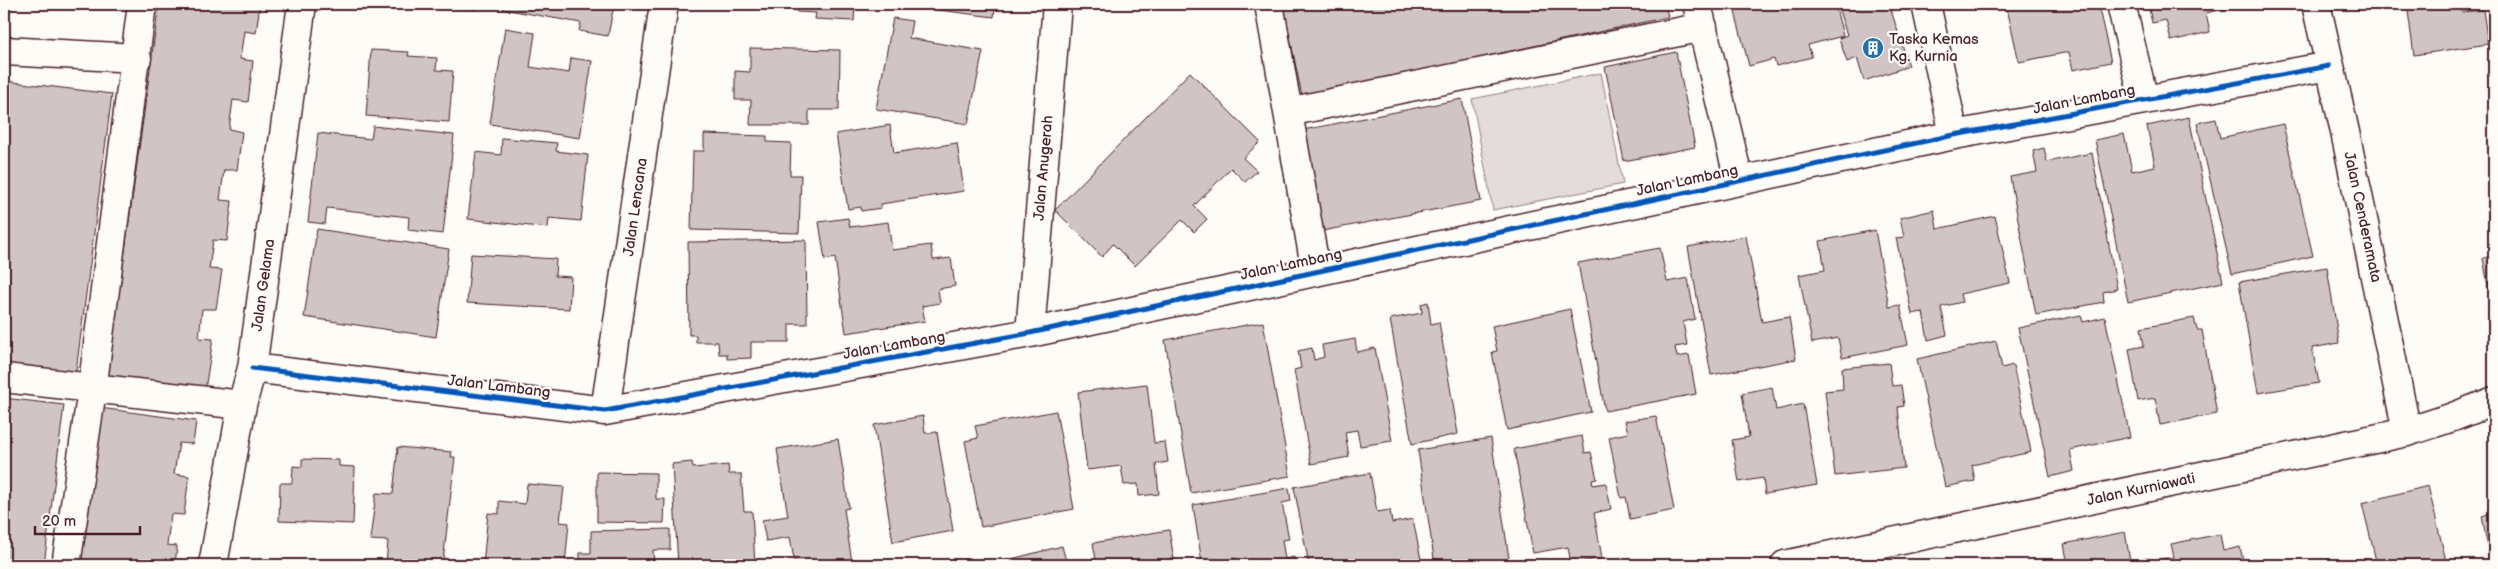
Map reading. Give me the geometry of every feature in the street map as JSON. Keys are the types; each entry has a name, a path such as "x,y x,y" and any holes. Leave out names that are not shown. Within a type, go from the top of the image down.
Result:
{"street":[{"path":"66,565 137,58 142,4"},
{"name":"Jalan Gelama","path":"213,565 242,405 252,368 302,4"},
{"name":"Jalan Lencana","path":"605,411 664,4"},
{"name":"Jalan Anugerah","path":"1030,333 1057,4"},
{"path":"1269,4 1316,272"},
{"path":"1926,4 1954,136"},
{"path":"2121,4 2144,100"},
{"name":"Jalan Cenderamata","path":"2316,4 2407,432"},
{"path":"1288,112 1700,15 1739,182"},
{"path":"4,51 137,58"},
{"name":"Jalan Lambang","path":"252,368 605,411 1030,333 1954,136 2330,66"},
{"path":"4,378 92,390 242,405"},
{"name":"Jalan Kurniawati","path":"1785,565 2407,432 2494,401"}],"shaded area":[{"path":"1601,73 1623,184 1493,210 1472,99"}],"building":[{"path":"159,4 260,4 256,33 244,31 240,59 253,61 248,102 233,100 229,129 242,132 237,170 224,170 220,200 232,201 227,241 213,240 209,269 222,270 216,309 202,309 199,338 213,339 204,396 106,388"},
{"path":"404,4 477,4 476,9"},
{"path":"504,4 614,4 608,36 579,31 581,23 503,9"},
{"path":"798,4 855,4 854,21 815,19 816,13 797,12"},
{"path":"891,4 995,4 994,17"},
{"path":"1283,4 1665,4 1668,17 1302,96"},
{"path":"1733,4 1835,4 1843,36 1808,45 1812,57 1776,66 1774,59 1749,66"},
{"name":"Taska Kemas Kg. Kurnia","path":"1837,4 1889,4 1909,66 1864,81 1857,58 1847,62 1839,38 1847,35"},
{"path":"2006,4 2098,4 2111,62 2073,70 2069,52 2019,62"},
{"path":"2148,4 2247,4 2206,13 2210,32 2171,41 2166,20 2152,23"},
{"path":"2407,4 2460,4 2462,12 2483,10 2488,44 2414,55"},
{"path":"2487,4 2494,4 2494,31 2491,32"},
{"path":"893,18 912,21 909,38 983,51 968,124 876,109"},
{"path":"505,28 535,33 530,67 569,73 571,58 592,61 580,138 490,124"},
{"path":"750,48 840,50 839,110 809,110 809,125 750,125 751,100 735,100 735,71 750,72"},
{"path":"371,50 409,52 408,56 437,58 436,70 453,71 449,122 366,116"},
{"path":"1676,52 1695,147 1624,161 1605,67"},
{"path":"1190,72 1260,142 1243,158 1257,171 1245,182 1231,168 1194,206 1207,219 1194,232 1182,220 1135,266 1113,244 1102,257 1055,210"},
{"path":"5,81 112,94 75,379 4,370"},
{"path":"1462,99 1481,201 1322,231 1303,130"},
{"path":"2189,117 2223,282 2128,302 2095,140 2124,134 2132,171 2155,166 2147,126"},
{"path":"2216,119 2220,138 2283,124 2313,256 2232,274 2197,123"},
{"path":"890,125 894,153 957,143 964,191 881,204 881,208 861,211 861,207 848,209 836,134"},
{"path":"373,126 454,135 443,234 408,230 409,217 327,208 325,224 308,222 318,133 371,139"},
{"path":"704,134 767,136 767,142 791,143 790,175 801,175 799,233 691,230 693,151 704,151"},
{"path":"502,138 557,143 556,151 588,155 581,221 549,218 548,228 468,219 476,152 501,155"},
{"path":"2044,148 2047,162 2092,153 2117,289 2103,292 2104,302 2036,315 2010,177 2037,172 2033,151"},
{"path":"1934,210 1937,229 1995,216 2010,283 1960,294 1962,302 1941,307 1947,335 1928,340 1923,312 1912,314 1896,238 1904,237 1900,218"},
{"path":"848,218 850,227 888,222 892,250 931,245 933,260 951,258 955,286 938,289 940,303 922,306 925,321 846,333 835,258 825,260 819,222"},
{"path":"317,229 449,249 436,337 304,317"},
{"path":"1875,230 1889,307 1900,305 1908,345 1842,358 1838,338 1812,343 1799,275 1825,270 1820,241"},
{"path":"1746,236 1762,322 1789,317 1796,359 1711,375 1688,247"},
{"path":"806,240 807,324 789,324 789,342 751,342 751,358 727,359 727,354 719,354 718,342 696,342 696,335 689,335 688,242"},
{"path":"1660,248 1667,282 1688,278 1695,319 1683,322 1687,345 1675,347 1677,357 1689,355 1696,394 1605,411 1578,263"},
{"path":"471,254 556,259 555,276 571,277 569,309 467,303"},
{"path":"2494,256 2494,308 2492,308 2483,258"},
{"path":"2327,267 2339,343 2312,348 2319,383 2258,393 2239,282"},
{"path":"1428,302 1431,324 1439,322 1458,434 1412,444 1390,319 1422,313 1421,304"},
{"path":"1570,309 1591,412 1507,430 1492,352 1497,351 1492,326"},
{"path":"2081,315 2083,322 2105,317 2130,437 2070,450 2074,471 2050,477 2018,328"},
{"path":"2194,318 2197,330 2202,330 2217,414 2160,425 2155,398 2138,401 2129,349 2144,346 2141,328"},
{"path":"1263,322 1290,476 1191,493 1165,340"},
{"path":"1355,339 1357,352 1375,348 1392,441 1360,446 1357,430 1345,432 1349,457 1311,464 1294,370 1301,368 1298,351 1312,348 1314,360 1324,357 1322,345"},
{"path":"1996,341 2002,368 2013,365 2031,452 1972,465 1975,481 1945,487 1917,359"},
{"path":"1889,363 1892,386 1901,385 1904,406 1898,407 1904,468 1835,476 1825,391 1843,389 1842,368"},
{"path":"1147,384 1154,443 1165,442 1168,462 1156,464 1159,494 1139,496 1138,484 1124,485 1121,466 1087,470 1078,392"},
{"path":"1772,387 1776,410 1803,404 1817,485 1765,494 1763,478 1739,482 1732,440 1749,437 1742,393"},
{"path":"4,398 64,405 44,565 4,565"},
{"path":"100,408 196,421 193,444 179,443 174,474 189,476 184,515 171,514 167,545 177,546 175,565 79,565"},
{"path":"1056,411 1074,509 981,527 965,441 978,438 975,426"},
{"path":"923,416 925,433 937,432 953,531 893,542 874,425"},
{"path":"1656,416 1674,510 1630,519 1626,497 1621,498 1609,437 1628,433 1625,421"},
{"path":"1582,436 1585,453 1591,452 1597,479 1592,480 1593,485 1606,483 1611,509 1594,513 1602,558 1571,564 1568,547 1533,553 1514,449"},
{"path":"1491,438 1510,565 1435,565 1418,450"},
{"path":"838,439 849,508 844,509 852,563 838,565 795,565 790,537 766,541 762,520 788,516 777,449"},
{"path":"398,447 452,452 451,457 455,457 443,562 432,561 432,565 386,564 388,541 370,540 376,493 393,494"},
{"path":"302,459 339,460 339,466 355,467 353,524 279,521 280,483 292,483 293,466 302,467"},
{"path":"692,462 693,468 728,465 729,474 741,474 744,511 752,511 755,565 717,565 717,562 678,565 672,464"},
{"path":"597,472 656,473 656,499 665,499 664,523 597,522"},
{"path":"1370,473 1377,512 1390,510 1392,523 1413,519 1422,565 1309,565 1294,487"},
{"path":"527,484 564,487 560,522 569,523 565,565 483,565 488,513 499,514 499,501 525,504"},
{"path":"2428,486 2447,565 2377,565 2362,503"},
{"path":"1289,488 1291,501 1282,503 1289,539 1282,540 1285,559 1294,557 1296,565 1237,565 1236,558 1202,563 1193,505"},
{"path":"2494,512 2494,565 2491,565 2482,516"},
{"path":"670,529 670,550 653,550 654,565 580,565 580,553 591,553 591,531"},
{"path":"1169,530 1175,565 1097,565 1093,543"},
{"path":"2125,532 2130,561 2147,558 2148,565 2068,565 2064,544"},
{"path":"2220,534 2223,551 2240,547 2244,565 2161,565 2160,559 2174,557 2171,544"},
{"path":"1062,546 1067,565 992,565 992,564"}],"cycle path":[{"path":"252,368 605,411 1030,333 1954,135 2329,66"}],"place":[{"name":"Taska Kemas Kg. Kurnia","path":"1873,48"}]}
